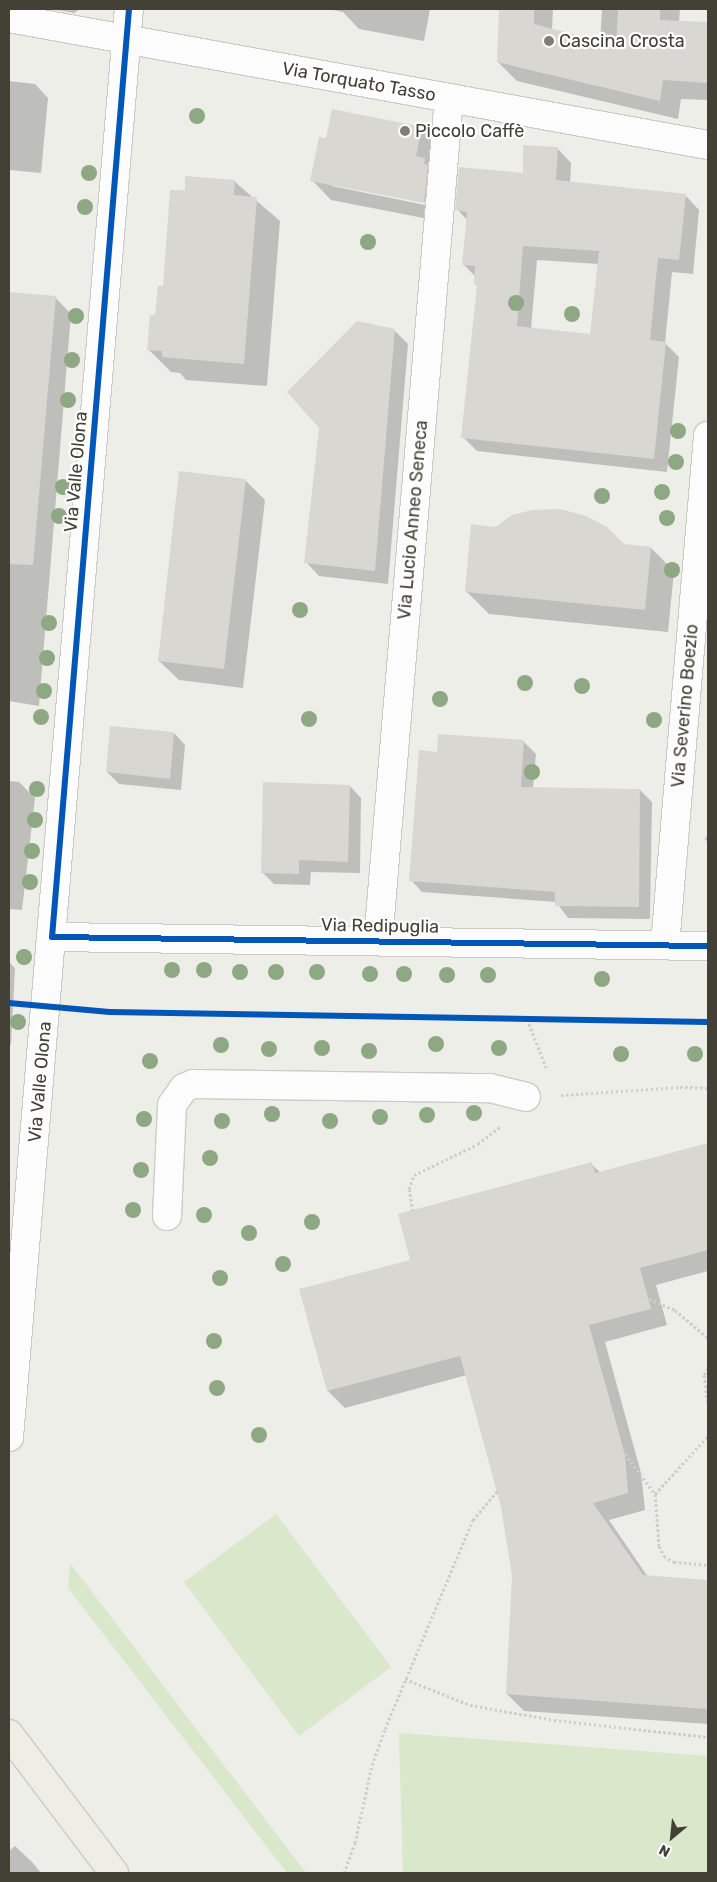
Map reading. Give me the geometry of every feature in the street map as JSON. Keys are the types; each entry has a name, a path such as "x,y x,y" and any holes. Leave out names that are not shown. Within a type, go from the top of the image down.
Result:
{"main road":[{"path":"9,1734 114,1873"}],"street":[{"name":"Via Valle Olona","path":"9,1437 127,40 128,9"},
{"name":"Via Torquato Tasso","path":"9,18 708,145"},
{"name":"Via Lucio Anneo Seneca","path":"378,941 449,98"},
{"name":"Via Severino Boezio","path":"665,945 708,436"},
{"name":"Via Redipuglia","path":"52,937 708,946"},
{"path":"167,1216 172,1105 184,1088 193,1084 490,1088 526,1097"}],"path":[{"path":"515,1019 537,1019"},
{"path":"558,1095 680,1087 708,1088"},
{"path":"413,1210 410,1189 414,1175 478,1144 508,1121 526,1097"},
{"path":"649,1299 675,1310 708,1338"},
{"path":"708,1368 704,1375 708,1402"},
{"path":"655,1494 708,1436"},
{"path":"625,1454 655,1494 659,1546 664,1556 674,1562 708,1565"},
{"path":"344,1873 355,1843 372,1765 405,1679 473,1520 497,1491"},
{"path":"405,1679 470,1705 554,1720 708,1737"}],"green space":[{"path":"276,1514 391,1667 299,1736 184,1582"},
{"path":"70,1563 306,1873 287,1873 68,1588"},
{"path":"399,1733 708,1756 708,1873 403,1873"}],"building":[{"name":"Cascina Crosta","path":"499,9 534,9 534,24 616,45 618,9 660,9 660,20 708,22 708,83 663,80 660,101 497,62"},
{"path":"332,109 422,127 416,156 425,158 424,164 428,165 424,203 310,181 319,137 326,138"},
{"path":"523,145 558,147 556,180 686,194 679,260 658,258 650,340 666,342 654,459 461,438 477,285 474,285 475,266 462,265 467,212 455,210 459,167 523,173","holes":["523,246 599,251 590,334 517,326"]},
{"path":"185,176 235,180 234,195 257,197 244,364 162,357 162,351 147,350 150,315 155,315 158,286 163,286 170,190 185,190"},
{"path":"9,292 56,296 33,565 9,564"},
{"path":"357,321 395,329 375,571 304,563 319,428 287,392"},
{"path":"179,471 246,479 224,669 158,661"},
{"path":"560,509 586,516 607,527 624,544 651,547 645,610 465,592 471,524 495,527 512,515 532,510"},
{"path":"110,726 174,732 170,779 106,772"},
{"path":"438,734 524,740 521,787 640,789 639,907 555,906 555,892 409,881 419,750 437,752"},
{"path":"263,782 350,785 348,862 299,860 299,874 261,873"},
{"path":"708,1143 708,1250 640,1268 651,1309 589,1325 625,1455 628,1493 593,1503 643,1575 708,1580 708,1709 506,1694 512,1576 501,1507 460,1356 327,1391 299,1289 410,1260 398,1214 592,1162 595,1173"}],"cycle path":[{"path":"129,9 52,937 708,946"},
{"path":"9,1003 110,1012 708,1022"}],"place":[{"name":"Cascina Crosta","path":"549,41"},
{"name":"Piccolo Caffè","path":"405,131"}]}
